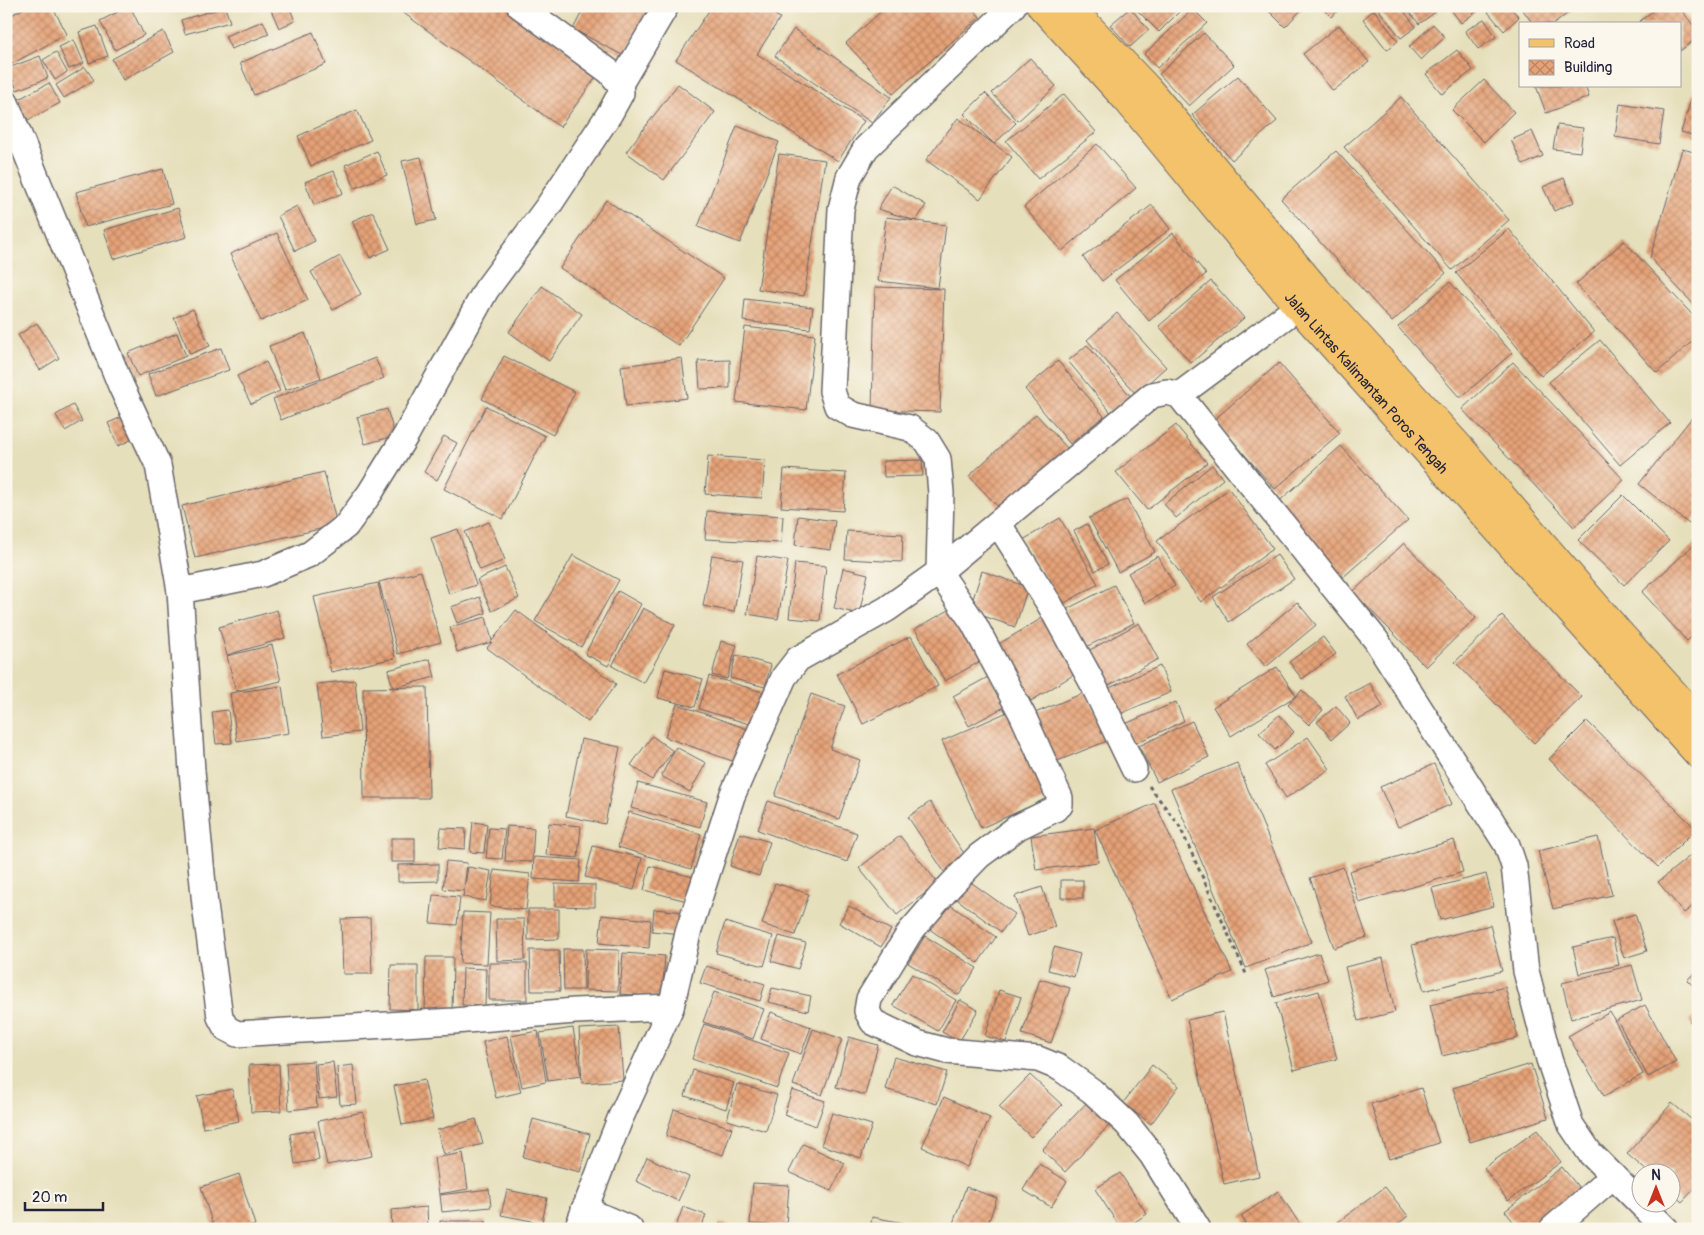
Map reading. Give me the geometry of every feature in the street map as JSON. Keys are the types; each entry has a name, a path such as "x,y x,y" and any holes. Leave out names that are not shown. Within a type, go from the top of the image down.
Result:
{"main road":[{"name":"Jalan Lintas Kalimantan Poros Tengah","path":"1041,6 1128,101 1298,307 1698,754"},
{"name":"Jalan Lintas Kalimantan Poros Tengah","path":"1070,6 1147,88 1315,288 1462,450 1621,635 1698,720"}],"street":[{"path":"180,591 264,574 310,554 346,526 370,493 406,435 486,290 549,204 610,113 621,93 620,84 610,72 520,6"},
{"path":"620,84 666,6"},
{"path":"1013,6 866,148 849,177 841,209 832,391 837,406 853,415 910,428 927,441 938,459 940,493 939,572 974,622 1023,716 1060,798 1060,805 1018,827 998,841 979,856 950,886 910,932 869,999 867,1011 873,1022 917,1043 947,1050 1038,1059 1060,1068 1092,1091 1127,1124 1152,1155 1198,1229"},
{"path":"6,103 121,386 158,465 180,591 192,771 205,905 220,1017 226,1028 237,1034 454,1021 576,1011 671,1007"},
{"path":"1179,395 1298,307"},
{"path":"630,1229 580,1219 620,1119 671,1007 688,933 732,796 784,677 798,659 887,609 939,572 1152,395 1167,392 1179,395 1376,640 1507,845 1514,866 1526,971 1549,1059 1571,1125 1590,1153 1666,1229"},
{"path":"998,523 1050,605 1092,682 1134,769"},
{"path":"1552,1229 1613,1176"}],"path":[{"path":"1134,769 1179,825 1246,976"}],"building":[{"path":"28,6 52,6 67,34 8,66 6,62 6,18"},
{"path":"129,6 144,35 115,50 100,21"},
{"path":"280,6 289,6 295,21 279,28 271,10"},
{"path":"394,6 508,6 599,73 560,127"},
{"path":"585,6 650,6 624,56 573,29"},
{"path":"712,6 762,6 780,18 757,54 864,121 838,161 676,60"},
{"path":"887,6 971,6 980,17 893,94 846,43"},
{"path":"1140,6 1185,6 1159,32 1137,10"},
{"path":"1264,6 1303,6 1304,7 1285,27"},
{"path":"1320,6 1343,6 1331,17"},
{"path":"1376,6 1400,6 1416,27 1401,38"},
{"path":"1405,6 1433,6 1437,11 1419,24"},
{"path":"1458,6 1474,6 1477,11 1461,23 1452,11"},
{"path":"1495,6 1509,6 1519,17 1504,31 1488,12"},
{"path":"1520,6 1569,6 1572,10 1557,22 1532,22"},
{"path":"1659,6 1678,6 1698,31 1698,37 1682,49 1682,22 1640,21"},
{"path":"225,7 230,22 185,34 181,20"},
{"path":"1130,8 1149,30 1130,47 1110,25"},
{"path":"1193,9 1207,23 1157,68 1144,54"},
{"path":"1374,10 1398,41 1387,50 1363,19"},
{"path":"1484,19 1496,37 1478,49 1465,31"},
{"path":"263,21 269,34 231,49 225,36"},
{"path":"1433,24 1445,37 1421,60 1409,47"},
{"path":"1339,25 1369,62 1333,91 1303,54"},
{"path":"97,26 108,56 89,63 79,32"},
{"path":"794,29 891,97 872,123 775,56"},
{"path":"163,31 174,52 123,80 112,59"},
{"path":"313,32 326,64 254,95 240,63"},
{"path":"1204,33 1234,65 1189,106 1159,74"},
{"path":"74,40 84,63 69,69 59,47"},
{"path":"1457,50 1473,70 1442,94 1426,74"},
{"path":"56,52 67,72 55,80 43,60"},
{"path":"40,56 48,78 17,90 8,68"},
{"path":"1030,58 1056,86 1018,121 992,93"},
{"path":"85,67 94,80 64,98 56,85"},
{"path":"1238,76 1277,121 1232,160 1192,115"},
{"path":"1698,77 1698,137 1681,132"},
{"path":"1484,80 1514,112 1484,142 1452,110"},
{"path":"49,83 60,103 28,120 17,100"},
{"path":"678,84 715,112 664,180 626,152"},
{"path":"1537,88 1586,88 1589,97 1546,113"},
{"path":"985,93 1016,123 994,144 964,114"},
{"path":"1064,94 1096,132 1038,179 1006,141"},
{"path":"1401,97 1509,220 1452,270 1344,147"},
{"path":"1620,104 1664,111 1659,144 1615,137"},
{"path":"357,110 371,140 311,166 298,136"},
{"path":"958,118 1012,157 980,199 926,160"},
{"path":"1557,125 1583,128 1580,152 1553,149"},
{"path":"737,126 779,142 740,243 698,227"},
{"path":"1532,131 1543,156 1523,165 1511,140"},
{"path":"1097,144 1136,188 1062,251 1024,207"},
{"path":"1682,149 1698,153 1698,309 1650,258"},
{"path":"377,151 387,175 355,188 345,165"},
{"path":"1336,151 1446,273 1392,322 1281,199"},
{"path":"779,154 825,160 804,296 758,289"},
{"path":"421,157 436,220 417,224 402,161"},
{"path":"163,169 172,204 85,227 76,192"},
{"path":"334,171 343,193 314,205 305,182"},
{"path":"1564,178 1574,202 1554,211 1543,187"},
{"path":"892,185 926,205 916,221 878,209"},
{"path":"606,200 724,278 679,346 560,268"},
{"path":"1152,205 1170,229 1102,281 1083,257"},
{"path":"297,206 315,241 295,251 278,216"},
{"path":"178,208 187,237 113,259 104,230"},
{"path":"373,212 390,249 370,258 352,221"},
{"path":"886,217 946,225 938,288 878,281"},
{"path":"1509,229 1594,332 1541,376 1456,273"},
{"path":"277,233 308,300 261,321 230,254"},
{"path":"1173,233 1206,274 1149,321 1115,280"},
{"path":"1624,241 1698,321 1698,336 1657,373 1576,284"},
{"path":"340,256 361,294 333,310 311,272"},
{"path":"1211,281 1244,318 1191,363 1159,326"},
{"path":"1450,282 1512,353 1460,398 1398,327"},
{"path":"542,286 582,314 549,361 509,332"},
{"path":"875,287 944,289 940,412 872,410"},
{"path":"745,299 813,307 810,329 743,321"},
{"path":"193,309 210,346 190,354 174,318"},
{"path":"1117,313 1166,367 1136,394 1087,340"},
{"path":"37,323 59,358 40,370 18,335"},
{"path":"745,327 815,335 806,410 736,402"},
{"path":"177,333 186,356 138,376 128,353"},
{"path":"305,333 321,378 285,390 269,346"},
{"path":"1600,340 1670,423 1620,465 1549,382"},
{"path":"1087,345 1133,399 1113,415 1068,361"},
{"path":"221,348 229,370 156,396 148,374"},
{"path":"504,356 575,392 553,435 482,399"},
{"path":"375,358 384,378 281,420 273,399"},
{"path":"682,358 687,398 626,406 621,366"},
{"path":"730,360 730,388 700,389 698,361"},
{"path":"1058,361 1104,416 1070,444 1025,389"},
{"path":"266,362 280,391 251,404 237,376"},
{"path":"1513,362 1624,480 1574,527 1462,409"},
{"path":"1279,363 1340,433 1275,489 1214,420"},
{"path":"73,405 82,421 65,431 56,415"},
{"path":"486,406 545,436 503,519 444,489"},
{"path":"387,409 395,436 365,444 357,417"},
{"path":"1698,410 1698,514 1689,524 1639,484"},
{"path":"129,414 139,436 118,446 108,423"},
{"path":"1036,414 1068,449 1002,511 969,476"},
{"path":"1176,425 1207,463 1147,510 1116,472"},
{"path":"444,436 457,443 437,480 424,472"},
{"path":"1341,446 1408,520 1341,579 1275,505"},
{"path":"708,456 765,460 762,498 705,494"},
{"path":"922,460 923,476 884,477 883,461"},
{"path":"1212,465 1223,479 1176,518 1164,504"},
{"path":"784,469 846,473 843,511 781,507"},
{"path":"324,472 337,525 195,558 182,506"},
{"path":"1229,489 1273,549 1201,602 1157,541"},
{"path":"1623,495 1669,541 1624,585 1578,540"},
{"path":"1127,499 1155,552 1118,572 1089,518"},
{"path":"707,511 783,516 781,543 705,539"},
{"path":"798,516 835,521 831,550 795,545"},
{"path":"1060,518 1098,584 1061,605 1023,540"},
{"path":"489,522 505,560 480,570 465,532"},
{"path":"1087,524 1108,564 1095,571 1074,531"},
{"path":"458,529 476,585 449,594 431,538"},
{"path":"847,531 903,534 902,562 845,559"},
{"path":"1698,541 1698,631 1687,641 1642,592"},
{"path":"1404,543 1476,618 1426,667 1353,592"},
{"path":"573,555 619,580 581,647 535,621"},
{"path":"712,555 743,560 734,612 703,606"},
{"path":"1277,555 1294,579 1229,622 1213,597"},
{"path":"757,556 788,561 778,619 747,614"},
{"path":"1158,556 1175,586 1145,603 1128,573"},
{"path":"795,563 826,566 820,621 789,618"},
{"path":"505,567 519,598 492,611 477,580"},
{"path":"843,568 868,574 859,614 834,608"},
{"path":"421,571 441,642 398,654 379,582"},
{"path":"982,571 1028,587 1015,627 969,611"},
{"path":"378,583 395,658 331,672 314,597"},
{"path":"1114,585 1134,623 1084,648 1065,610"},
{"path":"618,591 641,604 608,666 585,654"},
{"path":"480,597 486,613 457,623 451,607"},
{"path":"1297,602 1316,625 1266,667 1247,644"},
{"path":"958,605 988,657 945,681 915,629"},
{"path":"643,608 675,625 644,683 612,666"},
{"path":"277,610 285,638 227,655 219,627"},
{"path":"516,610 616,684 588,722 487,648 492,642 457,652 450,627 486,617 492,641"},
{"path":"1502,616 1582,697 1534,743 1455,662"},
{"path":"1044,617 1078,672 1031,701 997,645"},
{"path":"1139,623 1158,659 1108,686 1088,651"},
{"path":"911,636 938,686 863,724 837,674"},
{"path":"1323,637 1336,654 1302,679 1289,662"},
{"path":"721,641 737,645 727,679 712,675"},
{"path":"272,645 281,681 236,691 227,656"},
{"path":"736,655 771,665 765,687 730,678"},
{"path":"430,659 435,677 393,688 388,670"},
{"path":"1160,666 1171,692 1120,714 1109,688"},
{"path":"1277,667 1296,696 1231,736 1213,707"},
{"path":"665,669 703,679 695,707 658,698"},
{"path":"709,676 766,693 756,726 699,709"},
{"path":"990,676 1006,706 969,726 953,696"},
{"path":"355,680 360,732 323,736 317,684"},
{"path":"1370,683 1383,707 1358,720 1345,696"},
{"path":"282,686 289,733 237,741 230,693"},
{"path":"427,687 429,798 364,798 363,688"},
{"path":"1302,690 1323,710 1309,725 1288,705"},
{"path":"1086,692 1107,741 1055,762 1035,713"},
{"path":"811,694 845,706 830,749 860,760 839,819 775,796"},
{"path":"1176,702 1184,721 1134,744 1125,724"},
{"path":"677,704 747,729 735,762 665,737"},
{"path":"1336,706 1350,723 1332,739 1317,722"},
{"path":"228,710 232,743 216,744 212,712"},
{"path":"1012,710 1051,797 981,828 942,741"},
{"path":"1279,715 1294,732 1275,750 1259,733"},
{"path":"1192,721 1209,757 1157,782 1139,746"},
{"path":"1587,721 1696,829 1658,867 1549,759"},
{"path":"652,736 673,751 652,780 631,765"},
{"path":"1308,737 1330,769 1286,798 1265,765"},
{"path":"581,739 620,747 605,824 566,816"},
{"path":"676,747 706,763 690,792 661,776"},
{"path":"1237,763 1312,942 1246,968 1171,789"},
{"path":"1434,764 1452,804 1398,827 1380,787"},
{"path":"638,783 707,802 700,827 631,808"},
{"path":"768,801 857,833 847,862 758,830"},
{"path":"930,802 969,861 947,876 908,817"},
{"path":"1155,803 1232,972 1172,999 1095,830"},
{"path":"629,812 701,834 691,869 618,847"},
{"path":"473,822 487,824 484,853 470,852"},
{"path":"549,823 581,826 578,858 546,855"},
{"path":"507,826 534,828 532,862 505,861"},
{"path":"441,828 466,829 465,849 439,847"},
{"path":"489,828 505,829 502,859 486,858"},
{"path":"1094,828 1098,862 1036,870 1031,836"},
{"path":"740,833 770,842 759,876 730,866"},
{"path":"900,836 938,883 897,915 859,868"},
{"path":"1598,837 1612,895 1553,909 1538,851"},
{"path":"391,838 415,838 415,862 391,862"},
{"path":"1454,840 1463,872 1359,903 1349,871"},
{"path":"593,846 642,858 634,890 585,877"},
{"path":"1698,849 1698,902 1684,913 1658,882"},
{"path":"534,857 581,860 579,882 533,879"},
{"path":"446,861 467,863 464,891 443,889"},
{"path":"438,864 438,881 398,882 398,865"},
{"path":"650,866 697,878 691,902 644,890"},
{"path":"468,867 491,871 486,901 463,897"},
{"path":"1343,867 1367,937 1334,948 1310,878"},
{"path":"494,870 530,874 526,910 490,906"},
{"path":"1486,874 1494,906 1440,920 1432,888"},
{"path":"968,880 1015,914 1001,932 954,897"},
{"path":"1061,880 1083,880 1083,898 1061,898"},
{"path":"775,883 809,894 795,935 762,924"},
{"path":"555,884 595,885 595,907 555,906"},
{"path":"1042,887 1055,927 1028,936 1015,896"},
{"path":"433,895 460,897 457,925 430,923"},
{"path":"946,902 996,937 978,963 928,928"},
{"path":"849,906 891,930 881,947 839,923"},
{"path":"528,909 559,909 559,939 528,940"},
{"path":"654,909 685,912 682,934 652,931"},
{"path":"463,912 490,913 487,964 460,963"},
{"path":"1635,914 1647,951 1624,958 1612,921"},
{"path":"602,915 651,920 649,948 599,943"},
{"path":"370,918 372,974 343,974 341,919"},
{"path":"496,919 524,919 525,960 497,961"},
{"path":"725,922 773,936 764,966 716,953"},
{"path":"1490,925 1502,971 1424,991 1412,945"},
{"path":"779,936 806,943 798,969 771,961"},
{"path":"925,936 977,968 959,995 908,963"},
{"path":"1613,938 1619,965 1579,974 1573,947"},
{"path":"1054,947 1080,954 1074,977 1048,970"},
{"path":"563,949 583,949 584,990 564,990"},
{"path":"586,949 619,950 618,991 585,990"},
{"path":"530,950 559,950 560,991 531,991"},
{"path":"623,953 665,956 662,997 620,994"},
{"path":"1319,953 1328,980 1274,997 1265,970"},
{"path":"426,957 453,957 452,1014 425,1013"},
{"path":"1383,958 1395,1012 1358,1021 1345,967"},
{"path":"489,963 527,963 527,1000 489,1000"},
{"path":"391,965 418,965 418,1010 390,1009"},
{"path":"1632,965 1642,1000 1571,1019 1562,983"},
{"path":"706,966 765,984 760,1001 700,983"},
{"path":"463,968 486,969 485,1006 462,1005"},
{"path":"1698,970 1698,990 1687,980"},
{"path":"912,974 956,1000 938,1031 893,1005"},
{"path":"1040,979 1070,988 1051,1043 1022,1034"},
{"path":"1505,987 1518,1038 1442,1056 1430,1005"},
{"path":"772,988 811,996 808,1011 768,1002"},
{"path":"999,990 1021,997 1006,1042 985,1036"},
{"path":"1319,991 1337,1059 1294,1070 1276,1003"},
{"path":"714,992 764,1009 753,1039 703,1022"},
{"path":"960,1000 978,1010 959,1042 942,1032"},
{"path":"1645,1005 1676,1062 1648,1077 1617,1020"},
{"path":"771,1012 811,1027 801,1054 761,1039"},
{"path":"1223,1012 1259,1176 1224,1184 1187,1020"},
{"path":"1610,1012 1643,1074 1604,1096 1568,1036"},
{"path":"1698,1012 1698,1029 1689,1021"},
{"path":"704,1024 789,1053 777,1088 692,1059"},
{"path":"619,1027 623,1080 582,1083 579,1029"},
{"path":"573,1028 581,1076 548,1081 540,1033"},
{"path":"813,1029 842,1039 822,1095 793,1085"},
{"path":"538,1031 546,1082 522,1087 511,1036"},
{"path":"507,1036 521,1092 496,1098 483,1042"},
{"path":"849,1037 878,1045 865,1095 836,1087"},
{"path":"894,1057 947,1072 937,1104 885,1089"},
{"path":"314,1061 317,1107 289,1110 286,1063"},
{"path":"333,1062 337,1097 319,1099 316,1064"},
{"path":"279,1064 281,1111 251,1112 249,1065"},
{"path":"1531,1064 1548,1118 1470,1142 1453,1088"},
{"path":"353,1065 357,1104 340,1105 337,1067"},
{"path":"1152,1065 1179,1086 1151,1124 1123,1103"},
{"path":"693,1070 734,1083 726,1109 685,1096"},
{"path":"1030,1075 1062,1105 1031,1137 999,1107"},
{"path":"424,1080 433,1119 402,1125 394,1086"},
{"path":"737,1084 777,1095 766,1131 727,1120"},
{"path":"1421,1088 1439,1143 1389,1159 1371,1104"},
{"path":"232,1089 239,1121 203,1128 197,1096"},
{"path":"792,1090 825,1101 816,1126 784,1115"},
{"path":"944,1097 990,1118 967,1167 922,1147"},
{"path":"1092,1097 1115,1119 1065,1172 1042,1150"},
{"path":"1672,1103 1698,1125 1698,1185 1682,1202 1682,1162 1636,1162 1627,1154"},
{"path":"674,1109 732,1128 723,1155 666,1136"},
{"path":"363,1112 372,1156 327,1165 318,1121"},
{"path":"832,1113 872,1125 861,1158 821,1145"},
{"path":"476,1119 483,1144 444,1154 437,1130"},
{"path":"533,1119 590,1134 580,1172 523,1157"},
{"path":"314,1130 319,1160 295,1164 290,1134"},
{"path":"1537,1130 1561,1162 1508,1201 1484,1168"},
{"path":"803,1144 845,1163 831,1191 789,1172"},
{"path":"463,1153 468,1189 439,1194 434,1158"},
{"path":"647,1157 689,1177 678,1201 636,1181"},
{"path":"1039,1164 1067,1181 1051,1207 1023,1190"},
{"path":"1562,1167 1585,1195 1541,1229 1519,1229 1505,1211"},
{"path":"1120,1173 1147,1214 1124,1229 1121,1229 1095,1189"},
{"path":"239,1174 255,1225 243,1229 214,1229 201,1187"},
{"path":"753,1183 789,1185 786,1226 750,1224"},
{"path":"966,1187 997,1198 986,1229 951,1229"},
{"path":"1385,1187 1408,1216 1392,1229 1337,1229 1334,1225"},
{"path":"489,1189 491,1207 442,1212 440,1195"},
{"path":"507,1190 547,1198 542,1223 501,1215"},
{"path":"1278,1191 1303,1229 1249,1229 1241,1216"},
{"path":"427,1207 428,1229 392,1229 391,1210"},
{"path":"683,1207 706,1215 701,1229 675,1229"},
{"path":"872,1217 904,1223 903,1229 870,1229"},
{"path":"440,1221 486,1221 486,1229 440,1229"},
{"path":"720,1223 739,1228 739,1229 718,1229"}]}
